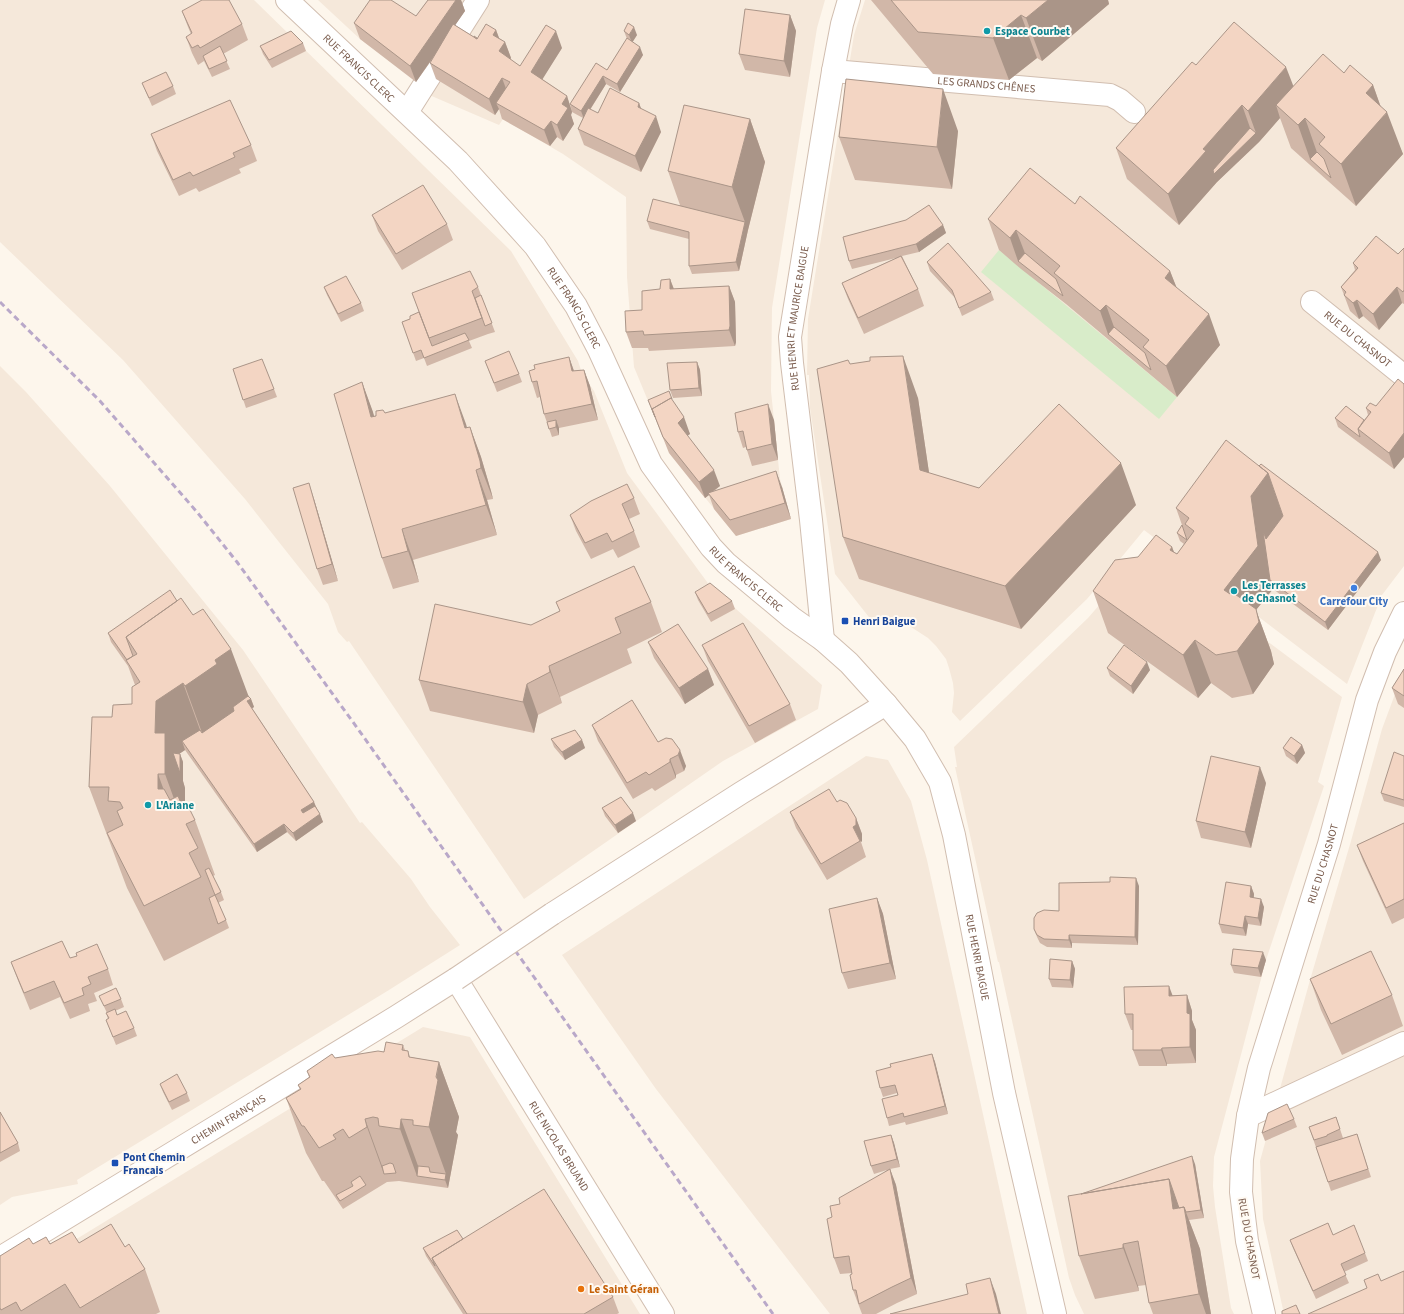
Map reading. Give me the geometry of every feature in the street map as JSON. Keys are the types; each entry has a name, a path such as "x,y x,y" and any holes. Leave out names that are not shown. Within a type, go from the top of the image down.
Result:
{"street":[{"name":"RUE FRANCIS CLERC","path":"287,0 458,161 535,246 576,306 599,350 650,464 710,547 726,563 792,618 823,640"},
{"path":"407,112 478,0"},
{"name":"RUE HENRI ET MAURICE BAIGUE","path":"823,640 790,337 833,71 842,24 849,0"},
{"name":"LES GRANDS CHÊNES","path":"833,71 1110,95 1120,100 1134,112"},
{"name":"RUE DU CHASNOT","path":"1312,302 1404,376"},
{"name":"RUE DU CHASNOT","path":"1264,1314 1247,1241 1241,1192 1242,1159 1248,1116 1259,1068 1329,844 1367,700 1385,652 1404,613"},
{"name":"RUE HENRI BAIGUE","path":"823,640 849,663 915,739 940,782 954,835 1004,1093 1055,1314"},
{"name":"CHEMIN FRANÇAIS","path":"0,1258 396,1017 456,979 552,914 741,793 886,704"},
{"name":"RUE NICOLAS BRUAND","path":"456,979 663,1314"},
{"path":"1248,1116 1404,1043"},
{"path":"1046,1273 1063,1314"}],"shaded area":[{"path":"0,0 254,0 511,251 578,361 582,373 594,391 627,473 710,586 822,685 818,709 723,761 524,899 349,641 347,642 338,632 328,604 245,499 123,360 0,242"},
{"path":"318,0 472,0 375,50 360,39"},
{"path":"487,0 825,0 817,28 772,308 771,391 780,479 791,519 736,536 670,454 634,367 627,277 626,197 563,154 503,119 499,125 427,94"},
{"path":"865,0 1404,0 1404,566 1382,595 1347,684 1144,530 1087,599 960,721 952,712 954,693 949,668 946,659 936,646 928,638 911,627 897,622 872,621 835,574 810,408 809,375 807,375 808,319 854,35"},
{"path":"0,366 26,392 110,486 243,650 360,823 362,822 411,879 430,907 460,945 389,990 77,1180 78,1184 12,1197 0,1205"},
{"path":"1146,551 1342,697 1318,782 1324,786 1266,960 1214,1157 1213,1186 1215,1207 1231,1308 1234,1314 1084,1314 1069,1278 955,767 957,767 954,747 1088,618"},
{"path":"1404,670 1404,1314 1284,1314 1263,1219 1260,1161 1382,729"},
{"path":"866,756 888,760 911,801 927,860 1027,1314 830,1314 656,1089 562,955"},
{"path":"423,1027 470,1037 640,1314 0,1314 70,1243"}],"green space":[{"path":"999,250 1177,397 1159,419 981,272"}],"building":[{"path":"202,0 229,0 242,24 200,48 198,45 192,48 186,37 192,33 182,11"},
{"path":"370,0 391,0 416,16 428,0 456,0 410,66 354,23"},
{"path":"891,0 1048,0 1026,18 1021,15 993,38 918,32"},
{"path":"745,9 790,15 784,61 739,54"},
{"path":"1234,22 1286,67 1248,111 1242,105 1203,149 1206,151 1168,194 1116,148 1192,62 1196,65"},
{"path":"628,23 634,27 629,35 624,31"},
{"path":"453,24 477,39 486,24 496,30 493,35 505,42 499,51 520,66 546,25 556,31 531,72 567,96 562,104 568,108 557,125 551,121 544,130 496,103 510,82 502,78 489,99 430,63"},
{"path":"291,31 303,43 269,60 260,46"},
{"path":"627,38 640,47 617,84 603,76 581,111 570,104 596,63 607,70"},
{"path":"220,46 227,61 209,69 203,56"},
{"path":"1323,54 1344,73 1350,65 1373,85 1366,93 1387,112 1341,164 1319,144 1325,137 1305,118 1298,125 1276,105"},
{"path":"166,72 173,86 149,98 142,83"},
{"path":"846,79 943,89 937,147 839,137"},
{"path":"610,88 639,103 638,107 656,116 635,156 578,129 588,108 598,113"},
{"path":"230,100 251,145 233,153 235,157 193,176 190,172 173,180 151,134"},
{"path":"684,105 750,119 732,187 668,171"},
{"path":"1250,128 1256,133 1214,174 1213,170"},
{"path":"1317,152 1324,159 1331,178 1310,159"},
{"path":"1030,168 1075,204 1080,196 1170,271 1165,278 1209,314 1166,366 1143,347 1149,340 1106,305 1100,311 1054,273 1060,266 1016,230 1010,238 988,219"},
{"path":"423,185 447,224 396,254 372,215"},
{"path":"653,199 745,222 736,262 689,266 689,232 647,221"},
{"path":"929,205 943,225 916,244 849,261 843,237 906,220"},
{"path":"1376,236 1398,254 1404,248 1404,290 1403,292 1397,287 1373,314 1357,300 1353,303 1344,295 1346,292 1341,287 1358,268 1353,263"},
{"path":"948,243 991,292 959,308 952,290 927,262"},
{"path":"1025,253 1056,279 1063,296 1018,261"},
{"path":"901,256 918,289 858,318 842,283"},
{"path":"470,271 478,287 472,291 482,318 429,338 412,293"},
{"path":"346,276 361,303 338,314 324,287"},
{"path":"670,279 670,289 729,286 729,330 644,335 643,331 626,332 625,311 642,310 642,291 660,289 661,280"},
{"path":"481,295 492,323 485,326 475,298"},
{"path":"419,312 432,346 465,333 469,340 424,358 421,350 413,353 402,322 410,319 410,316"},
{"path":"1114,327 1145,353 1151,370 1108,334"},
{"path":"509,351 519,374 494,383 485,361"},
{"path":"903,356 920,470 979,488 1059,404 1121,463 1005,586 843,537 817,369 848,360 850,364 870,361 870,357"},
{"path":"569,357 572,371 584,370 592,404 544,414 537,381 532,382 529,371 535,369 534,365"},
{"path":"262,359 274,389 243,400 233,369"},
{"path":"697,362 699,388 670,390 667,363"},
{"path":"1398,379 1404,384 1404,433 1389,453 1358,429 1371,412 1366,408 1370,403 1376,406"},
{"path":"362,382 371,417 376,416 376,411 383,410 385,413 455,394 465,428 470,427 480,461 481,468 476,470 486,505 402,529 408,551 382,558 334,394"},
{"path":"669,391 672,399 671,398 652,409 655,417 648,400"},
{"path":"671,398 684,417 678,423 714,470 699,482 663,437 652,409"},
{"path":"768,404 772,444 747,450 743,431 738,432 735,413"},
{"path":"1346,406 1364,420 1358,429 1360,437 1335,418"},
{"path":"556,420 556,427 549,429 547,422"},
{"path":"1226,440 1268,473 1251,496 1258,546 1224,590 1230,594 1232,592 1256,609 1259,622 1237,651 1216,655 1195,640 1183,655 1093,591 1115,560 1138,557 1156,535 1172,547 1170,550 1177,554 1194,531 1185,524 1189,518 1176,508"},
{"path":"1261,464 1378,552 1325,622 1270,580 1263,531 1266,539 1283,516 1268,473 1259,466"},
{"path":"776,471 785,503 730,520 708,493"},
{"path":"309,483 332,564 317,569 293,488"},
{"path":"627,484 634,498 622,504 634,531 612,542 607,533 585,543 570,515 591,501"},
{"path":"1182,525 1187,540 1177,533"},
{"path":"634,566 651,602 615,618 621,633 549,666 550,672 527,684 523,702 419,680 435,604 531,625 560,611 556,602"},
{"path":"710,583 732,601 708,614 695,592"},
{"path":"170,590 177,601 126,637 133,656 127,660 108,633"},
{"path":"181,598 193,615 203,609 231,649 215,660 217,664 185,686 183,683 156,701 155,733 165,733 165,774 158,774 158,789 164,789 170,800 178,796 183,808 188,806 195,820 186,824 198,848 189,853 201,877 144,906 107,833 123,825 117,811 123,808 120,802 108,801 109,787 89,787 92,717 112,717 113,705 132,704 132,687 140,682 126,660 137,654 126,637"},
{"path":"743,623 790,704 749,726 702,645"},
{"path":"678,624 708,669 679,688 648,642"},
{"path":"1124,645 1147,662 1131,686 1107,668"},
{"path":"1404,669 1404,696 1392,688"},
{"path":"248,696 251,699 247,701 314,802 301,810 303,813 315,806 320,814 293,833 284,824 254,844 182,741 200,730 202,733 234,711 233,707"},
{"path":"632,700 658,742 666,738 672,739 680,750 678,755 670,759 670,762 649,775 646,772 627,783 592,725"},
{"path":"575,730 582,740 562,752 551,739"},
{"path":"1291,737 1302,745 1294,756 1283,748"},
{"path":"1394,752 1404,756 1404,800 1381,793"},
{"path":"173,753 180,754 180,773"},
{"path":"1211,756 1260,767 1245,832 1196,821"},
{"path":"829,789 837,802 840,800 847,803 856,818 856,825 853,827 860,841 821,864 790,812"},
{"path":"621,797 633,813 615,825 602,808"},
{"path":"1404,823 1404,899 1386,908 1357,845"},
{"path":"209,868 221,892 215,895 205,870"},
{"path":"1110,877 1136,878 1135,937 1069,935 1069,940 1044,939 1037,935 1034,929 1034,918 1037,913 1044,910 1059,911 1059,883 1110,882"},
{"path":"1226,882 1251,886 1250,897 1261,899 1258,918 1245,916 1243,928 1219,924"},
{"path":"215,895 226,920 218,924 209,898"},
{"path":"877,898 890,963 842,973 829,909"},
{"path":"62,941 70,958 77,956 76,953 97,944 108,969 88,977 91,984 82,988 84,995 64,1003 54,981 24,993 11,962"},
{"path":"1233,949 1263,952 1258,968 1231,965"},
{"path":"1371,951 1392,995 1331,1024 1310,979"},
{"path":"1050,959 1072,961 1070,980 1049,979"},
{"path":"1169,986 1169,996 1187,995 1187,1013 1190,1014 1190,1047 1162,1048 1161,1050 1133,1050 1133,1014 1125,1014 1124,987"},
{"path":"116,988 121,999 104,1006 99,996"},
{"path":"115,1009 117,1015 126,1011 134,1028 113,1037 106,1020 109,1018 106,1013"},
{"path":"386,1042 403,1045 402,1050 408,1051 409,1057 439,1062 436,1077 438,1080 429,1127 413,1125 413,1120 401,1119 400,1129 379,1126 378,1118 373,1117 365,1119 367,1127 349,1138 343,1129 333,1135 336,1139 319,1148 304,1126 302,1126 286,1098 301,1089 298,1085 310,1077 307,1071 332,1054 335,1058 378,1051 384,1052"},
{"path":"932,1054 945,1106 904,1117 903,1113 887,1118 882,1099 898,1095 895,1085 880,1088 876,1071 891,1067 890,1064"},
{"path":"177,1074 187,1093 169,1102 160,1084"},
{"path":"1287,1104 1294,1119 1262,1133 1268,1113"},
{"path":"0,1112 18,1143 0,1153"},
{"path":"1336,1117 1340,1129 1327,1136 1314,1140 1309,1127"},
{"path":"1357,1134 1368,1169 1328,1182 1316,1147"},
{"path":"891,1135 897,1159 871,1166 864,1141"},
{"path":"1192,1156 1201,1210 1186,1212 1184,1207 1179,1208 1169,1179 1081,1194"},
{"path":"390,1163 393,1164 396,1173 384,1174 382,1166"},
{"path":"418,1166 429,1167 430,1172 446,1174 445,1180 417,1176"},
{"path":"890,1169 911,1278 859,1304 856,1290 853,1290 850,1275 852,1274 849,1256 834,1258 827,1219 832,1217 830,1206 840,1204 839,1198"},
{"path":"360,1176 366,1185 340,1201 336,1195 353,1186 351,1182"},
{"path":"1169,1179 1173,1209 1184,1207 1199,1294 1149,1303 1138,1241 1123,1244 1123,1248 1079,1256 1068,1196"},
{"path":"544,1189 613,1297 584,1314 467,1314 432,1258"},
{"path":"1328,1223 1333,1235 1354,1225 1365,1253 1341,1264 1346,1275 1313,1291 1290,1240"},
{"path":"111,1224 125,1247 129,1244 145,1269 80,1308 65,1284 21,1311 16,1302 1,1310 0,1256 29,1238 33,1244 46,1237 50,1244 72,1232 79,1243"},
{"path":"457,1230 463,1239 432,1258 435,1266 423,1248"},
{"path":"1404,1271 1404,1314 1308,1314 1367,1288 1364,1280 1378,1274 1381,1281"},
{"path":"990,1278 999,1314 890,1314 968,1294 966,1284"},
{"path":"1296,1305 1300,1314 1282,1314 1282,1311"}],"railway":[{"path":"0,302 100,401 197,512 237,562 358,729 773,1314"}],"place":[{"name":"Espace Courbet","path":"987,31"},
{"name":"Carrefour City","path":"1354,588"},
{"name":"Les Terrasses de Chasnot","path":"1234,591"},
{"name":"Henri Baigue","path":"845,621"},
{"name":"L'Ariane","path":"148,805"},
{"name":"Pont Chemin Francais","path":"115,1163"},
{"name":"Le Saint Géran","path":"581,1289"}]}
